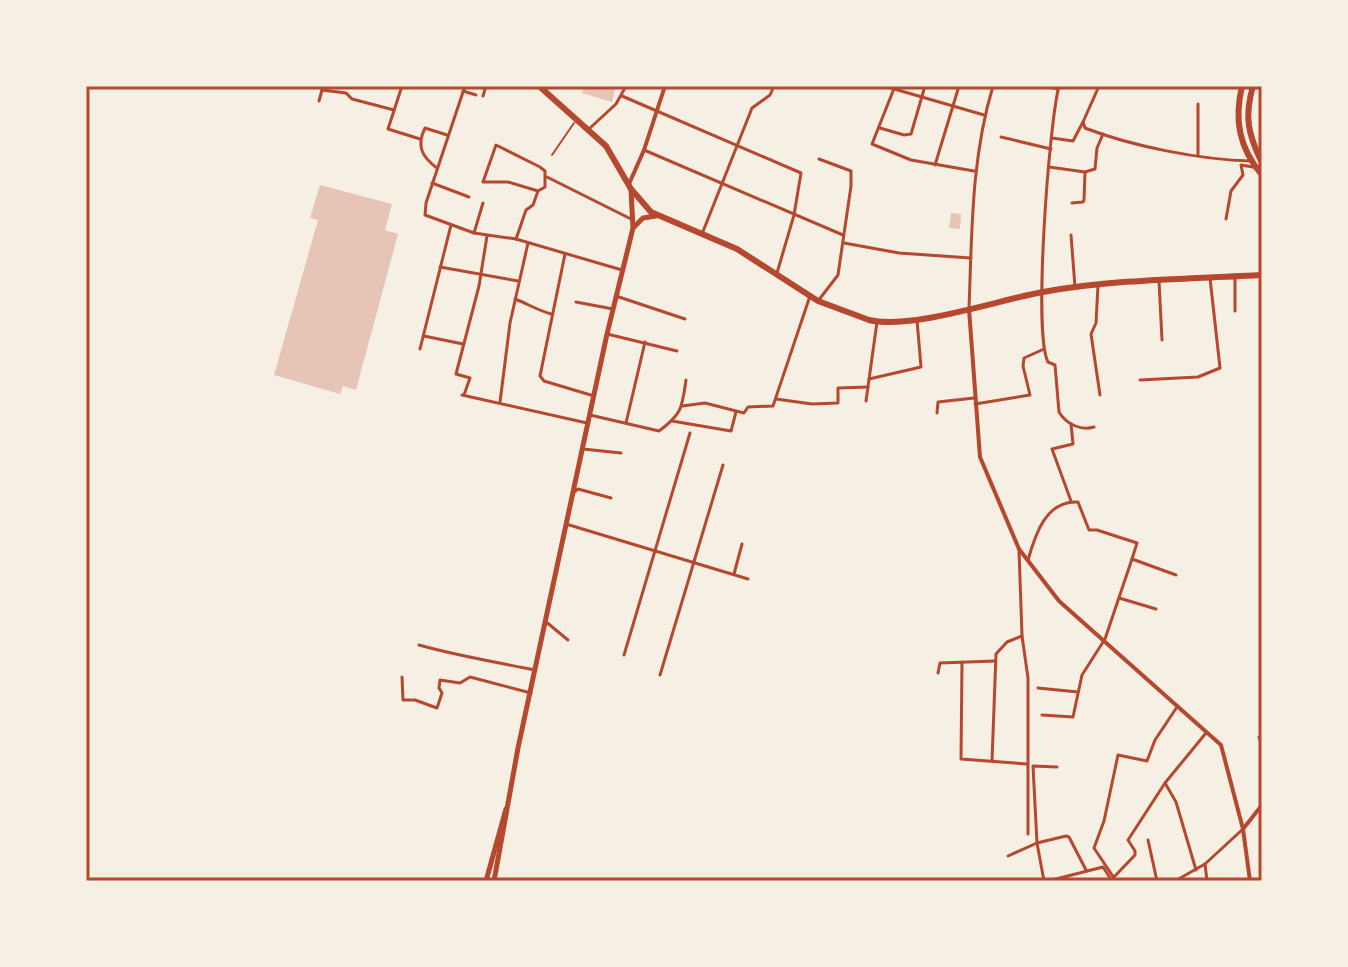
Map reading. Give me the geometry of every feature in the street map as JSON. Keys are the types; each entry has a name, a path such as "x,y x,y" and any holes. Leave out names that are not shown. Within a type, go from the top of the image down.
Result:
{"highway":[{"path":"539,86 606,146 630,187 657,216 737,249 818,301 877,322 917,319 1043,292 1098,284 1262,275"},
{"path":"1242,86 1237,110 1239,133 1251,161 1259,165"},
{"path":"1253,86 1248,127 1262,175"}],"main road":[{"path":"494,881 545,621 633,228 630,187"},
{"path":"633,228 643,218 657,216"},
{"path":"486,881 507,808"}],"street":[{"path":"402,86 388,129 420,139"},
{"path":"483,96 486,86"},
{"path":"589,129 616,104 626,86"},
{"path":"630,187 665,86"},
{"path":"702,234 752,108 770,95 774,86"},
{"path":"884,86 984,115"},
{"path":"880,128 911,134 925,86"},
{"path":"935,165 959,86"},
{"path":"993,86 984,115 974,171 969,309 980,457 1024,555 1038,576 1059,601 1221,745 1243,829 1250,881"},
{"path":"1044,86 1059,88 1049,167 1043,292 1044,349 1048,362 1055,365 1059,412 1063,419 1089,429 1094,427"},
{"path":"1052,138 1073,141 1099,86"},
{"path":"895,87 872,144 911,160 974,171"},
{"path":"319,101 322,88 394,110"},
{"path":"476,95 464,88 432,183 425,215 474,233 516,239 622,270"},
{"path":"622,96 801,173 794,215 777,273"},
{"path":"1198,104 1198,155"},
{"path":"1083,122 1085,128 1103,134 1198,155 1251,161"},
{"path":"437,168 425,159 420,139 425,128 448,136"},
{"path":"1049,167 1085,172 1095,169 1097,148 1103,134"},
{"path":"1001,137 1051,149"},
{"path":"516,239 526,210 533,205 538,191 545,187 547,177 540,167 496,145 483,182 508,182 538,191"},
{"path":"644,150 843,235"},
{"path":"818,301 838,275 851,186 851,171 819,159"},
{"path":"1226,219 1231,191 1243,175 1241,165 1259,165"},
{"path":"1072,203 1084,200 1085,172"},
{"path":"547,177 633,220"},
{"path":"432,183 469,197"},
{"path":"474,233 483,203"},
{"path":"420,349 451,225"},
{"path":"1071,235 1075,287"},
{"path":"487,236 456,374 470,378 463,395 588,423"},
{"path":"843,242 870,249 971,258"},
{"path":"500,402 514,299 528,243"},
{"path":"565,254 540,376 544,381 594,396"},
{"path":"440,267 518,281"},
{"path":"1235,276 1235,311"},
{"path":"1140,380 1198,377 1220,368 1210,278"},
{"path":"1159,281 1162,340"},
{"path":"1098,284 1096,323 1091,334 1100,395"},
{"path":"616,296 685,319"},
{"path":"682,406 705,403 744,413 748,407 773,406 810,296"},
{"path":"514,299 551,314"},
{"path":"576,302 613,309"},
{"path":"869,379 921,367 917,319"},
{"path":"866,401 877,322"},
{"path":"607,334 677,351"},
{"path":"422,336 463,344"},
{"path":"626,423 645,342"},
{"path":"937,413 938,402 1030,395 1024,358 1044,349"},
{"path":"590,415 659,431 677,417 686,380"},
{"path":"776,399 812,404 838,403 838,388 868,387"},
{"path":"672,421 731,431 736,410"},
{"path":"1071,424 1073,444 1052,449 1071,501"},
{"path":"624,655 690,433"},
{"path":"583,449 621,453"},
{"path":"660,675 723,465"},
{"path":"573,493 578,489 611,498"},
{"path":"1042,715 1073,717 1082,675 1105,639 1137,543 1089,530 1078,502 1064,503 1042,519 1024,555 1022,636 1028,678 1027,766 1031,813 1046,881 1105,866"},
{"path":"566,524 748,579"},
{"path":"734,574 742,544"},
{"path":"1132,559 1176,575"},
{"path":"1119,598 1156,609"},
{"path":"545,621 568,640"},
{"path":"992,762 995,661 999,648 1022,636"},
{"path":"419,645 460,657 476,657 535,670"},
{"path":"938,673 940,663 995,661"},
{"path":"962,662 960,757 965,761 1057,767"},
{"path":"402,677 403,700 415,700 437,708 442,693 440,680 460,683 470,677 531,693"},
{"path":"1038,688 1078,692"},
{"path":"1177,706 1155,740 1147,761 1118,755 1104,821 1094,848 1114,880 1135,855 1128,840 1165,783 1207,731"},
{"path":"1259,737 1262,746"},
{"path":"1028,834 1033,766"},
{"path":"1165,783 1176,802 1196,870"},
{"path":"1175,881 1205,864 1243,829 1262,805"},
{"path":"1008,856 1037,843 1068,836 1086,870"},
{"path":"1148,840 1157,881"},
{"path":"1205,864 1207,881"}],"lane":[{"path":"552,155 577,118"}],"building":[{"path":"584,86 616,86 612,102 582,93"},
{"path":"320,185 392,204 385,230 398,234 356,390 343,386 340,394 274,375 318,220 310,218"},
{"path":"951,213 961,214 960,229 949,228"}]}
